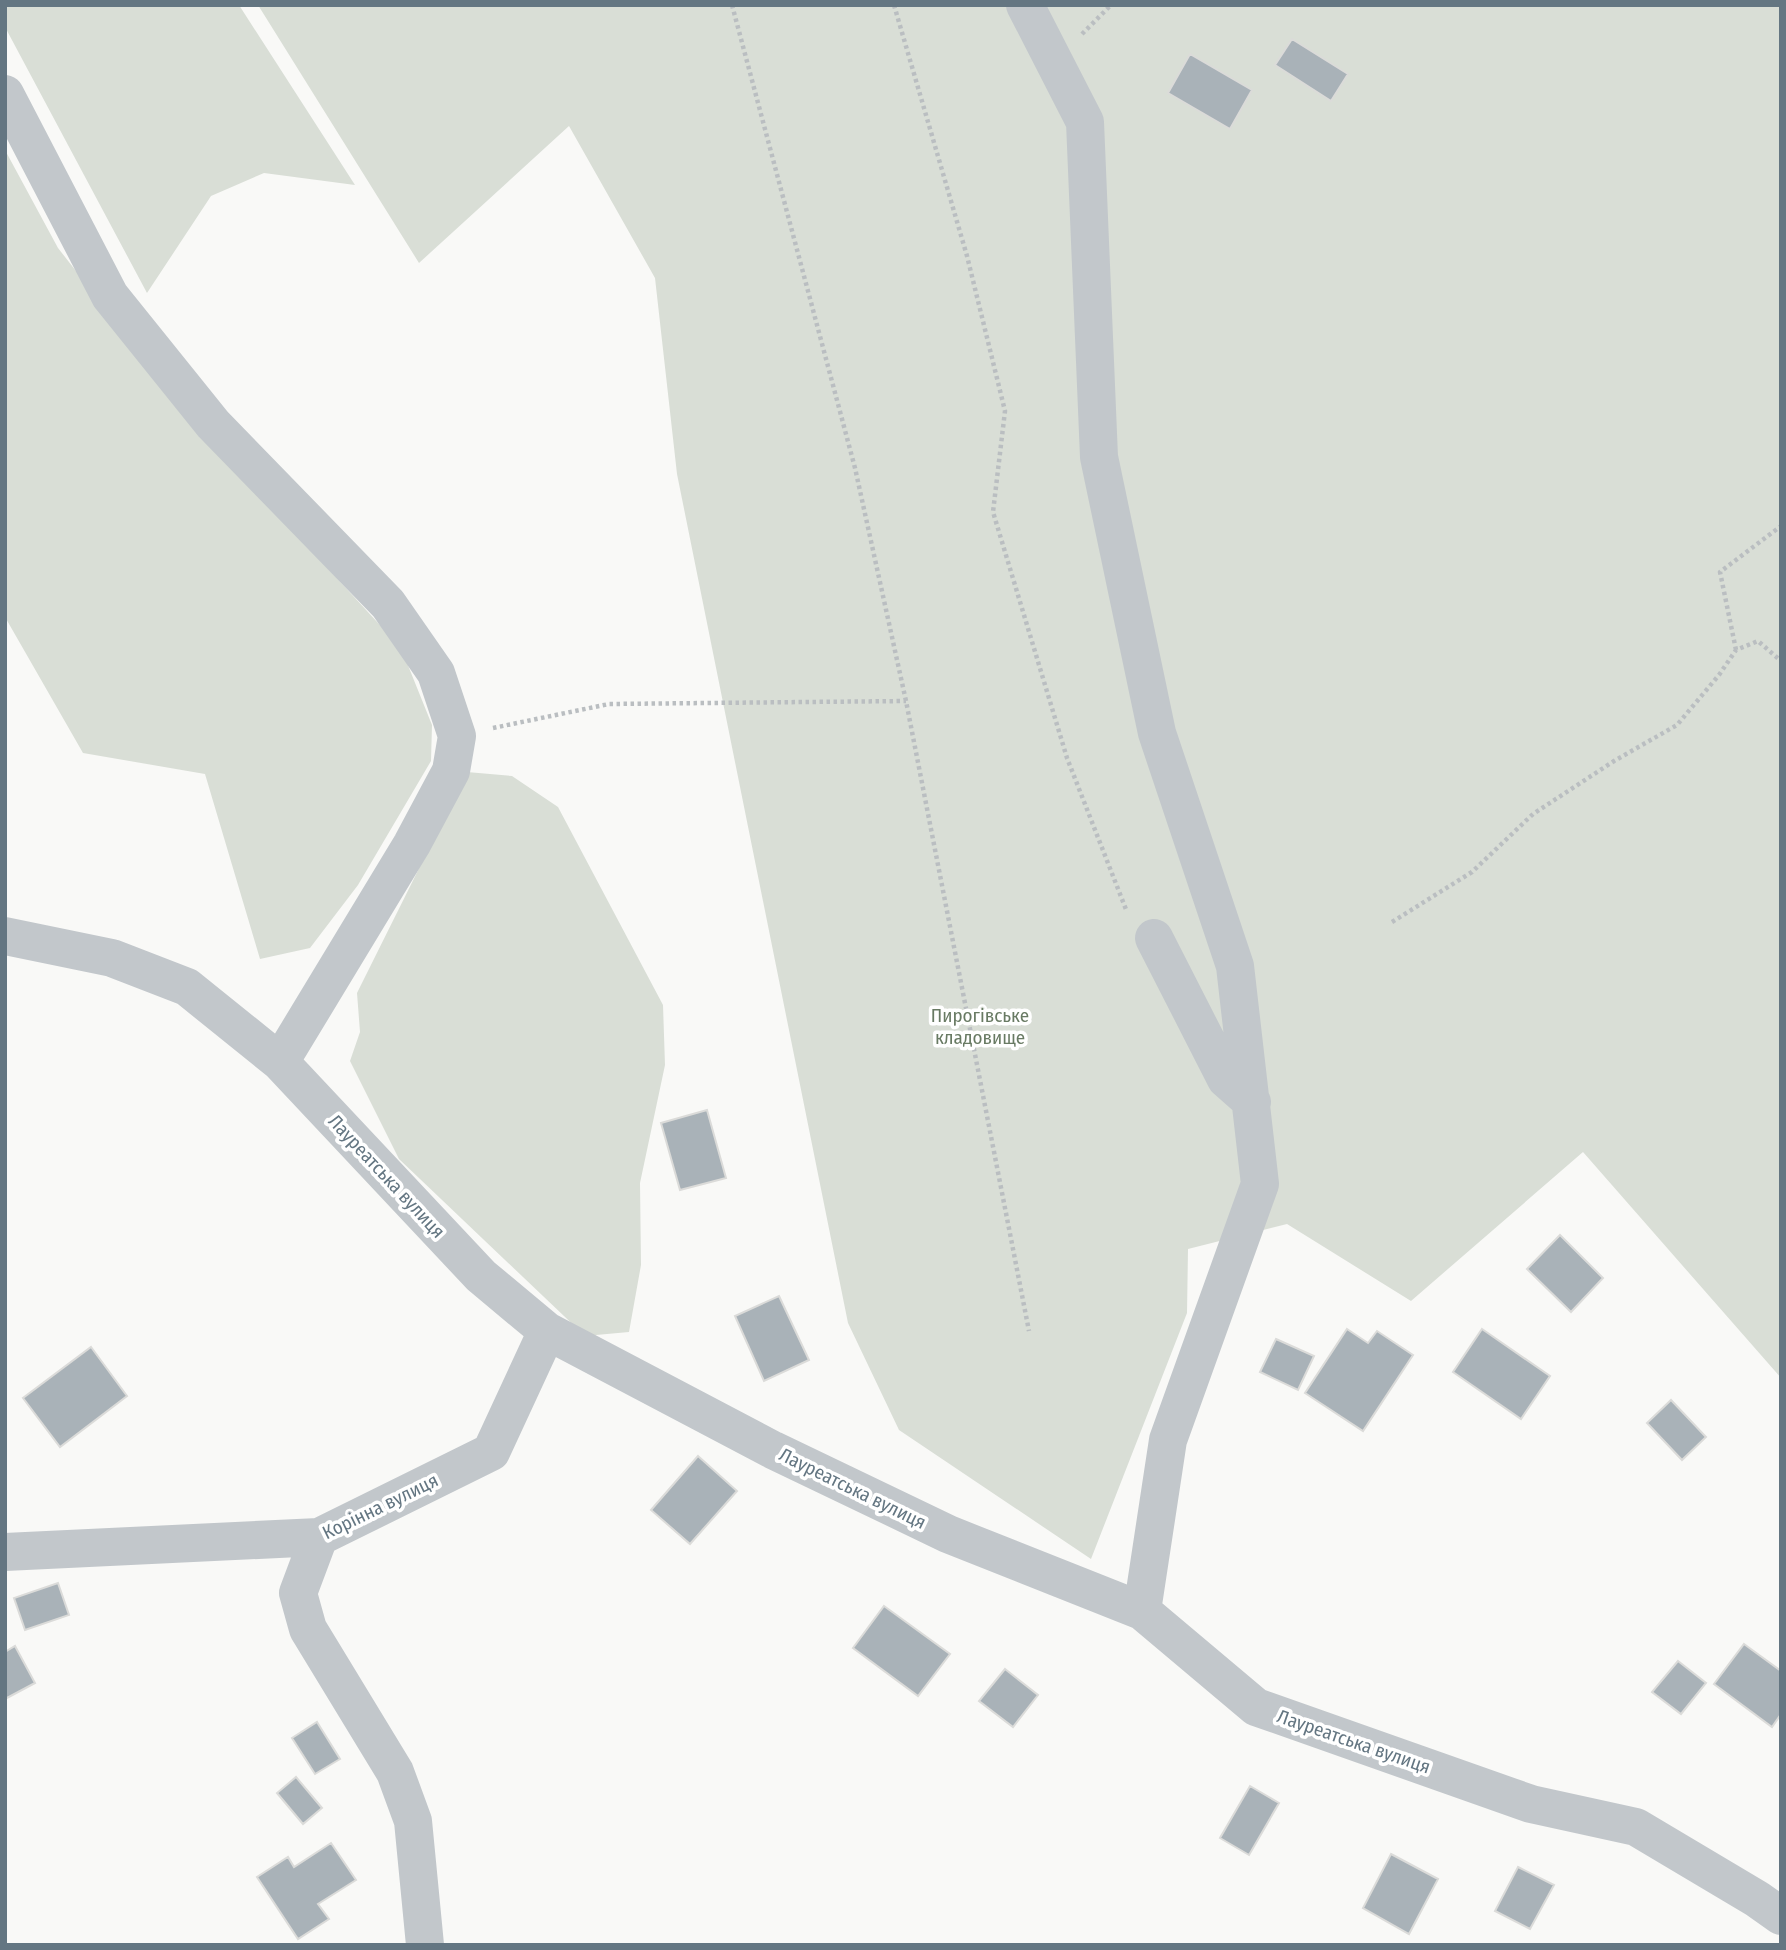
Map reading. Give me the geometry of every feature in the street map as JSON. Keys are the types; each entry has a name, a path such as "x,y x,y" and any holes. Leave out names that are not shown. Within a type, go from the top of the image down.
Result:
{"street":[{"path":"1025,5 1085,122 1099,457 1157,733 1235,966 1260,1184 1168,1440 1142,1611"},
{"path":"5,94 110,296 213,424 388,604 436,673 457,736 451,771 412,844 280,1062"},
{"name":"Лауреатська вулиця","path":"5,936 112,958 187,987 280,1062 481,1276 547,1331 773,1450 948,1534 1142,1611 1256,1707 1531,1804 1636,1827 1781,1916"},
{"path":"1154,938 1226,1079 1252,1102"},
{"name":"Корінна вулиця","path":"5,1552 318,1537 491,1452 547,1331"},
{"path":"318,1537 298,1593 308,1629 395,1772 413,1821 425,1945"}],"path":[{"path":"732,5 855,468 906,701 1029,1331"},
{"path":"894,5 967,256 1005,411 993,512 1072,771 1132,925 1154,938"},
{"path":"1736,650 1720,572 1781,526"},
{"path":"1392,922 1472,872 1533,814 1677,724 1719,675 1736,650 1758,641 1781,661"},
{"path":"457,736 608,704 906,701"}],"green space":[{"path":"5,5 239,5 355,185 264,173 211,196 147,293 5,27"},
{"name":"Пирогівське кладовище","path":"258,5 1781,5 1781,1378 1583,1152 1411,1301 1287,1224 1188,1249 1187,1313 1091,1559 899,1430 848,1323 677,474 655,278 569,126 419,263"},
{"path":"5,150 58,248 198,427 401,648 432,725 431,761 358,885 310,948 260,959 205,774 83,753 5,617"},
{"path":"467,772 512,776 558,807 663,1005 665,1065 640,1183 641,1265 629,1332 585,1336 399,1159 350,1061 360,1032 357,993"}],"building":[{"path":"1292,39 1348,74 1331,101 1275,65"},
{"path":"1190,54 1252,90 1230,129 1168,93"},
{"path":"707,1110 726,1178 680,1190 661,1123"},
{"path":"1560,1235 1603,1278 1571,1312 1527,1269"},
{"path":"779,1296 809,1360 764,1381 735,1316"},
{"path":"1347,1329 1368,1343 1377,1331 1413,1355 1363,1431 1305,1393"},
{"path":"1482,1329 1550,1376 1521,1419 1453,1372"},
{"path":"1276,1339 1314,1356 1298,1390 1260,1372"},
{"path":"91,1347 127,1396 60,1447 23,1398"},
{"path":"1671,1400 1706,1437 1682,1460 1647,1423"},
{"path":"698,1456 737,1491 690,1544 651,1510"},
{"path":"58,1583 69,1615 25,1630 14,1598"},
{"path":"884,1606 950,1654 918,1696 853,1648"},
{"path":"1744,1644 1781,1671 1781,1714 1772,1727 1714,1684"},
{"path":"15,1646 35,1683 5,1699 5,1652"},
{"path":"1678,1661 1706,1683 1681,1714 1652,1692"},
{"path":"1005,1669 1038,1695 1013,1727 979,1701"},
{"path":"317,1722 340,1759 315,1774 292,1738"},
{"path":"296,1777 322,1808 303,1824 277,1793"},
{"path":"1250,1786 1279,1803 1249,1855 1220,1838"},
{"path":"331,1843 356,1880 318,1904 329,1919 298,1939 257,1877 288,1857 294,1867"},
{"path":"1391,1854 1438,1879 1409,1934 1363,1908"},
{"path":"1518,1867 1554,1885 1530,1929 1495,1911"}]}
